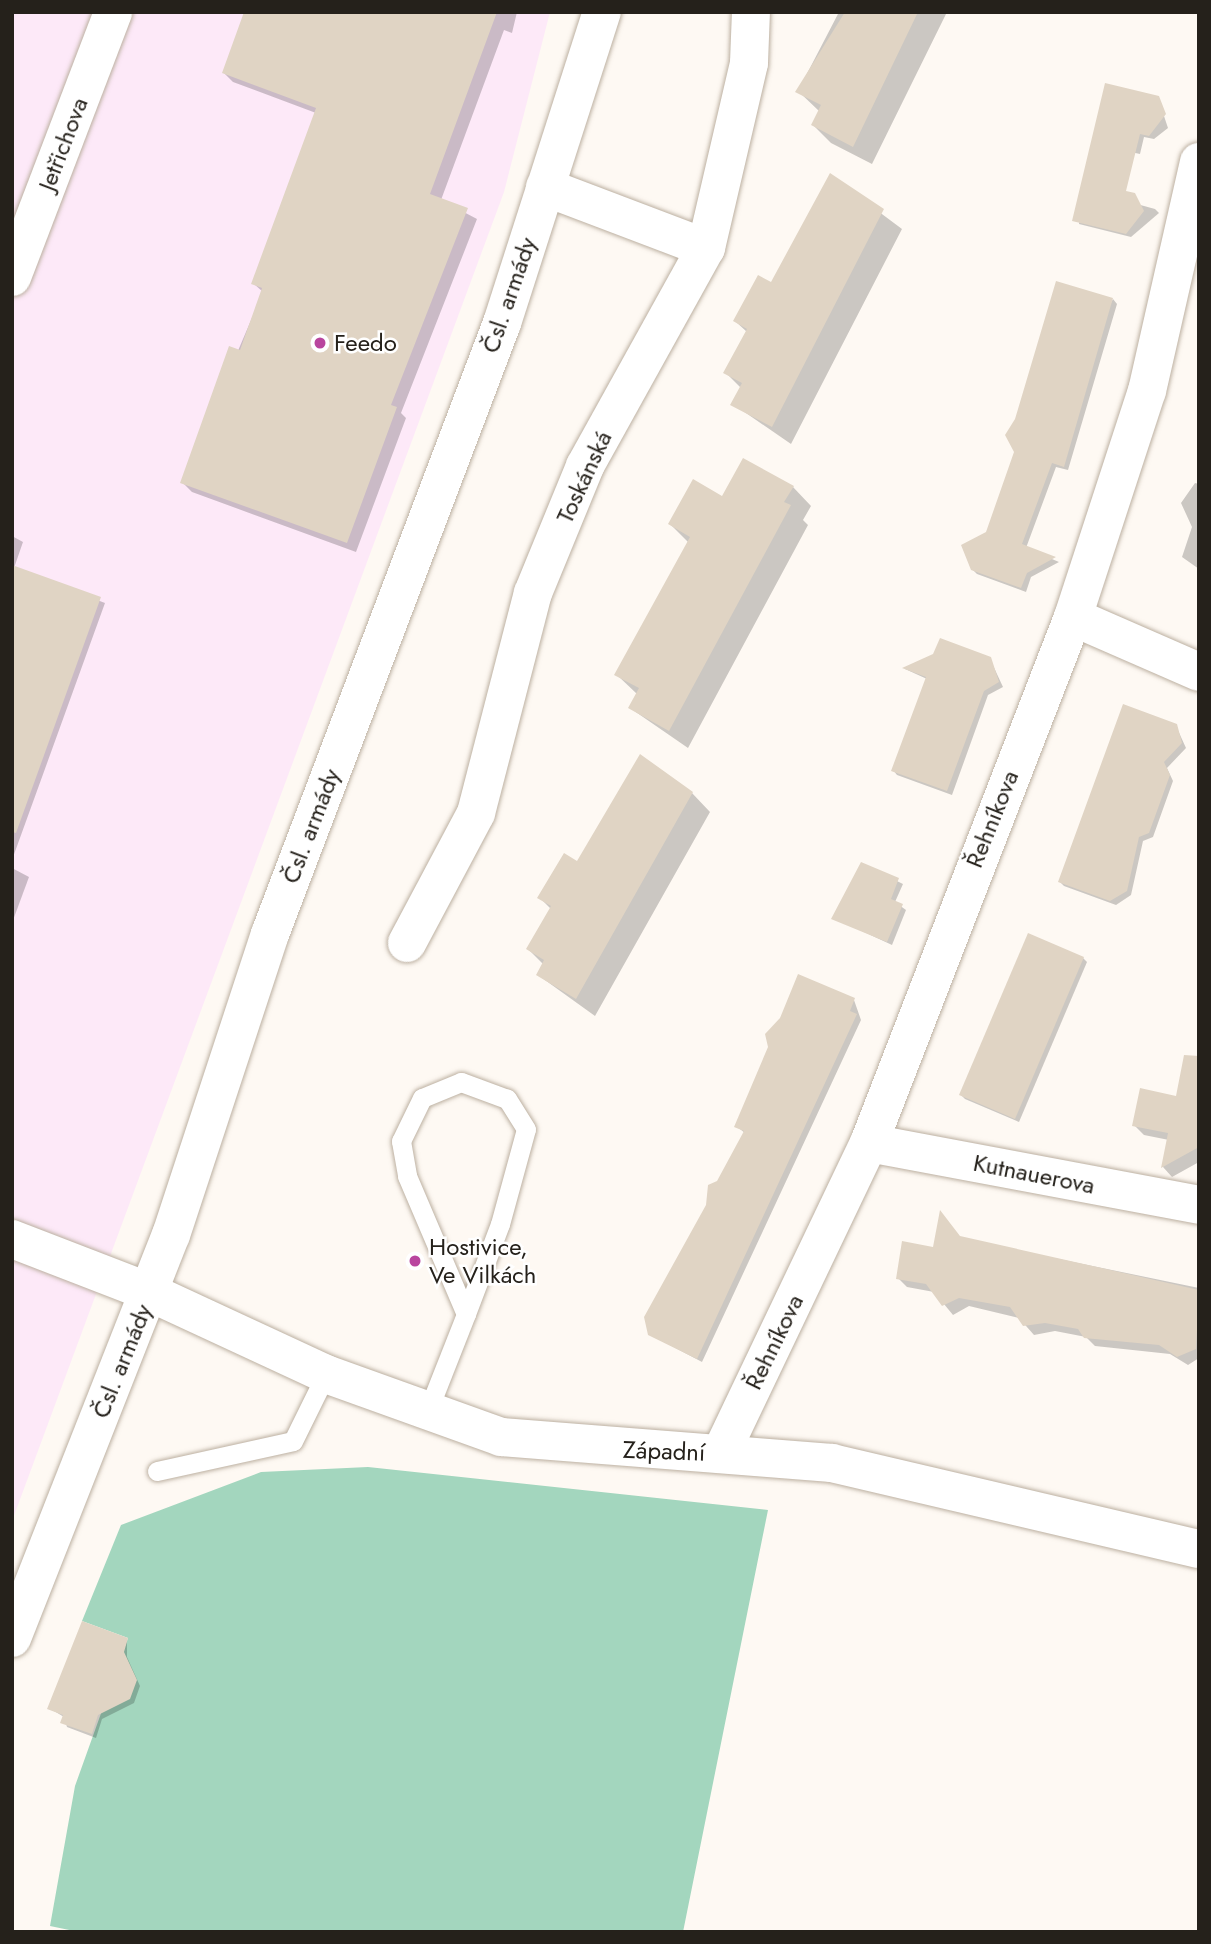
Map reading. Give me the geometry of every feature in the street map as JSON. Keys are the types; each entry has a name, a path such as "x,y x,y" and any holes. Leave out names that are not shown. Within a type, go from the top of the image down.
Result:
{"street":[{"name":"Jetřichova","path":"12,277 113,12"},
{"name":"Čsl. armády","path":"12,1638 149,1292 270,934 502,323 602,12"},
{"name":"Toskánská","path":"407,943 475,813 533,593 585,466 706,248 749,63 751,12"},
{"name":"Řehníkova","path":"721,1453 869,1143 1073,617 1147,391 1199,162"},
{"path":"545,187 706,248"},
{"path":"1073,617 1199,672"},
{"name":"Kutnauerova","path":"869,1143 1199,1205"},
{"name":"Západní","path":"12,1238 149,1292 327,1374 426,1413 501,1437 832,1462 1199,1549"}],"lane":[{"path":"426,1413 466,1314 500,1224 526,1129 507,1099 461,1082 422,1098 401,1141 407,1176 466,1314"},
{"path":"158,1471 293,1441 327,1374"}],"shaded area":[{"path":"12,12 550,12 504,192 12,1521"}],"green space":[{"path":"368,1467 768,1510 683,1932 79,1932 50,1926 75,1786 128,1638 82,1621 121,1525 261,1472"}],"building":[{"path":"244,12 497,12 430,194 468,208 391,405 397,407 347,543 180,483 229,346 240,350 262,288 251,284 316,108 222,73"},
{"path":"845,12 918,12 853,147 811,125 821,105 795,92"},
{"path":"1105,83 1159,96 1166,114 1149,136 1140,134 1126,191 1135,193 1144,211 1126,234 1072,221"},
{"path":"830,173 884,209 772,427 730,405 742,383 723,373 747,329 733,321 758,275 771,282"},
{"path":"1056,281 1113,298 1064,467 1052,463 1022,544 1056,557 1027,573 1021,588 971,570 961,545 986,532 1014,452 1005,435 1015,419"},
{"path":"743,458 794,486 784,502 791,505 669,731 628,708 639,688 614,675 690,537 668,524 693,479 722,496"},
{"path":"12,565 101,597 16,833 12,832"},
{"path":"940,638 991,657 999,682 984,691 947,791 891,771 926,677 902,668 933,654"},
{"path":"1123,704 1177,724 1182,743 1164,762 1170,775 1149,833 1139,837 1127,891 1110,901 1058,882"},
{"path":"640,754 693,792 576,999 536,975 544,960 526,949 551,906 537,898 564,853 577,861"},
{"path":"861,862 899,878 891,899 903,904 887,942 831,919"},
{"path":"1028,933 1084,957 1015,1119 959,1095"},
{"path":"798,974 855,998 850,1011 857,1014 697,1359 648,1335 644,1317 706,1205 708,1185 717,1181 744,1131 734,1127 768,1047 765,1034 780,1018"},
{"path":"1184,1055 1199,1056 1199,1147 1161,1168 1168,1133 1132,1126 1140,1088 1176,1096"},
{"path":"940,1210 960,1236 1199,1290 1196,1349 1177,1357 1159,1345 1084,1338 1078,1329 1045,1323 1023,1326 1010,1307 959,1298 942,1306 926,1284 896,1279 902,1241 933,1247"},
{"path":"82,1621 128,1638 124,1652 137,1680 130,1699 98,1715 92,1734 60,1723 63,1715 47,1709"}],"place":[{"name":"Feedo","path":"320,343"},
{"name":"Hostivice, Ve Vilkách","path":"415,1261"}]}
